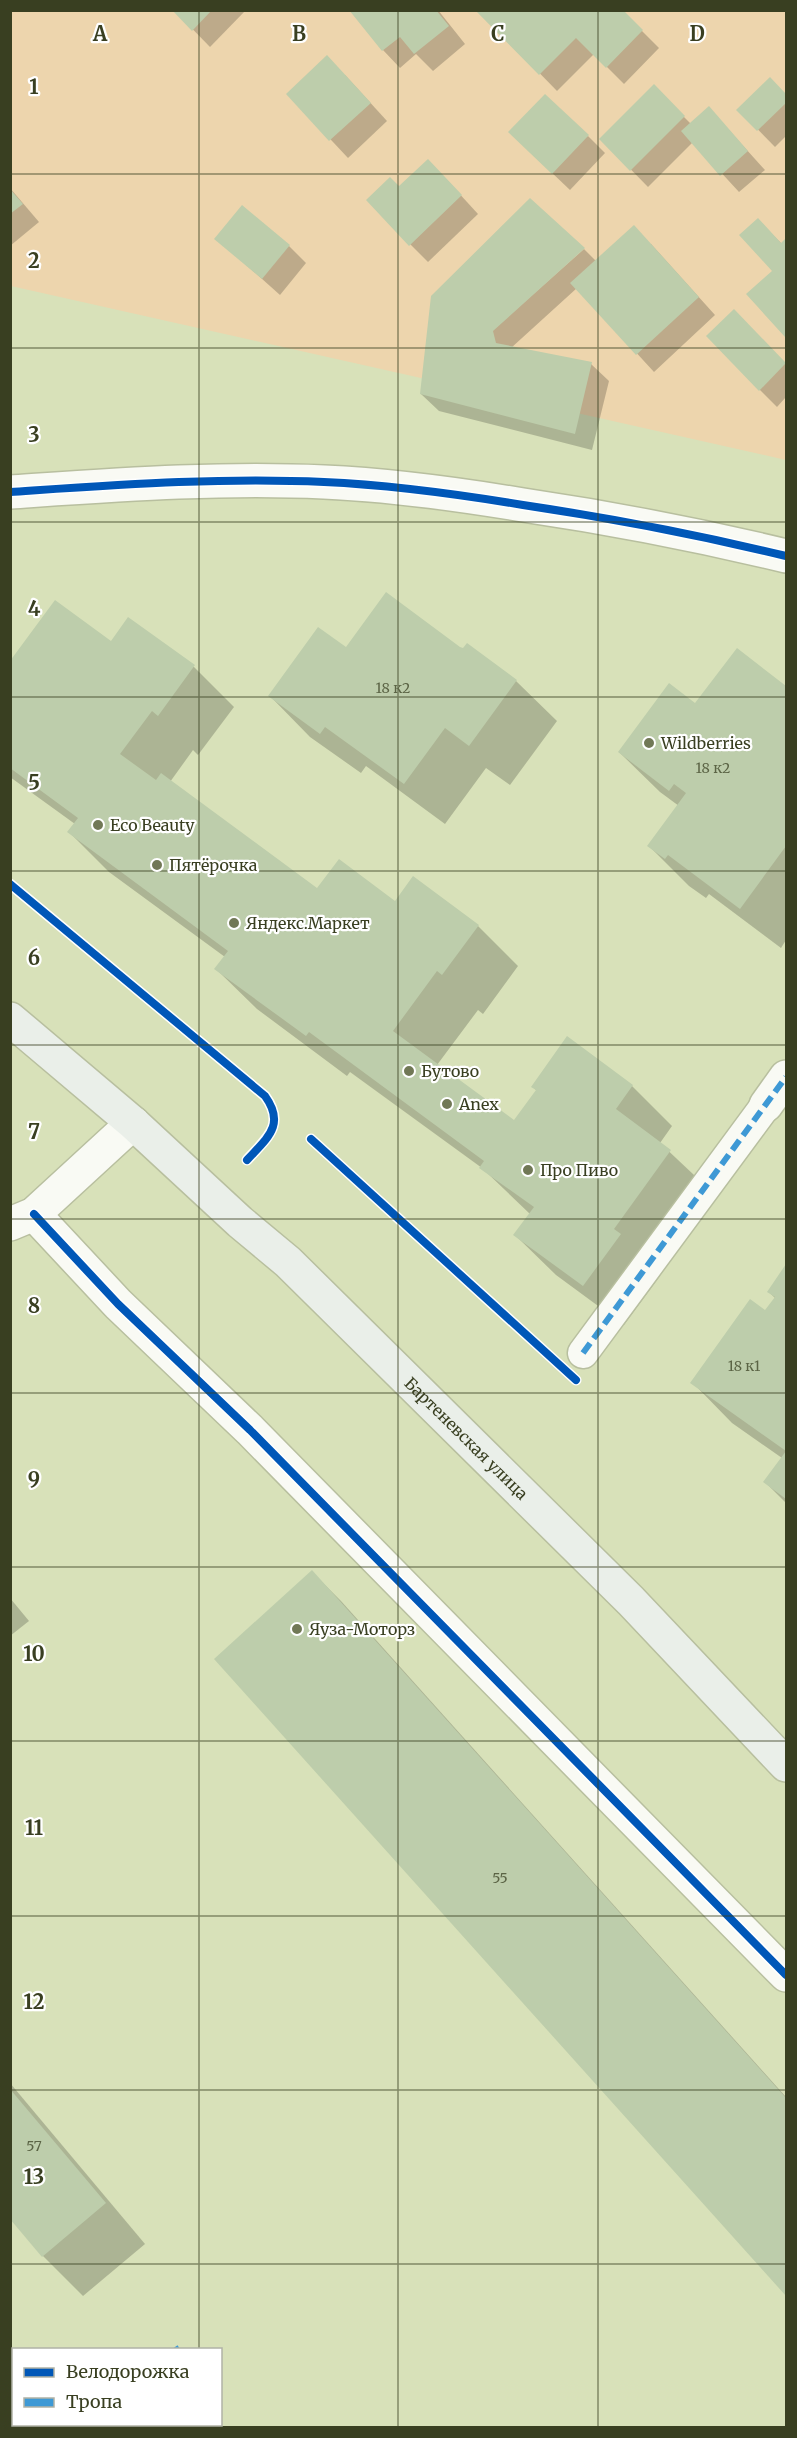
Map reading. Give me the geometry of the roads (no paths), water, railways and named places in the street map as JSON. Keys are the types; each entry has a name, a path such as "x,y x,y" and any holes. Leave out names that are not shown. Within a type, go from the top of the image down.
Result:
{"main road":[{"name":"Бартеневская улица","path":"10,1019 133,1123 240,1222 288,1262 631,1601 786,1765"}],"street":[{"path":"10,492 135,483 217,481 323,482 419,488 634,523 786,556"},
{"path":"584,1353 786,1077"},
{"path":"133,1123 22,1219 118,1304 250,1430 786,1975"}],"place":[{"name":"Wildberries","path":"649,743"},
{"name":"Eco Beauty","path":"98,825"},
{"name":"Пятёрочка","path":"157,865"},
{"name":"Яндекс.Маркет","path":"234,923"},
{"name":"Бутово","path":"409,1071"},
{"name":"Anex","path":"447,1104"},
{"name":"Про Пиво","path":"528,1170"},
{"name":"Яуза-Моторз","path":"297,1629"}]}
